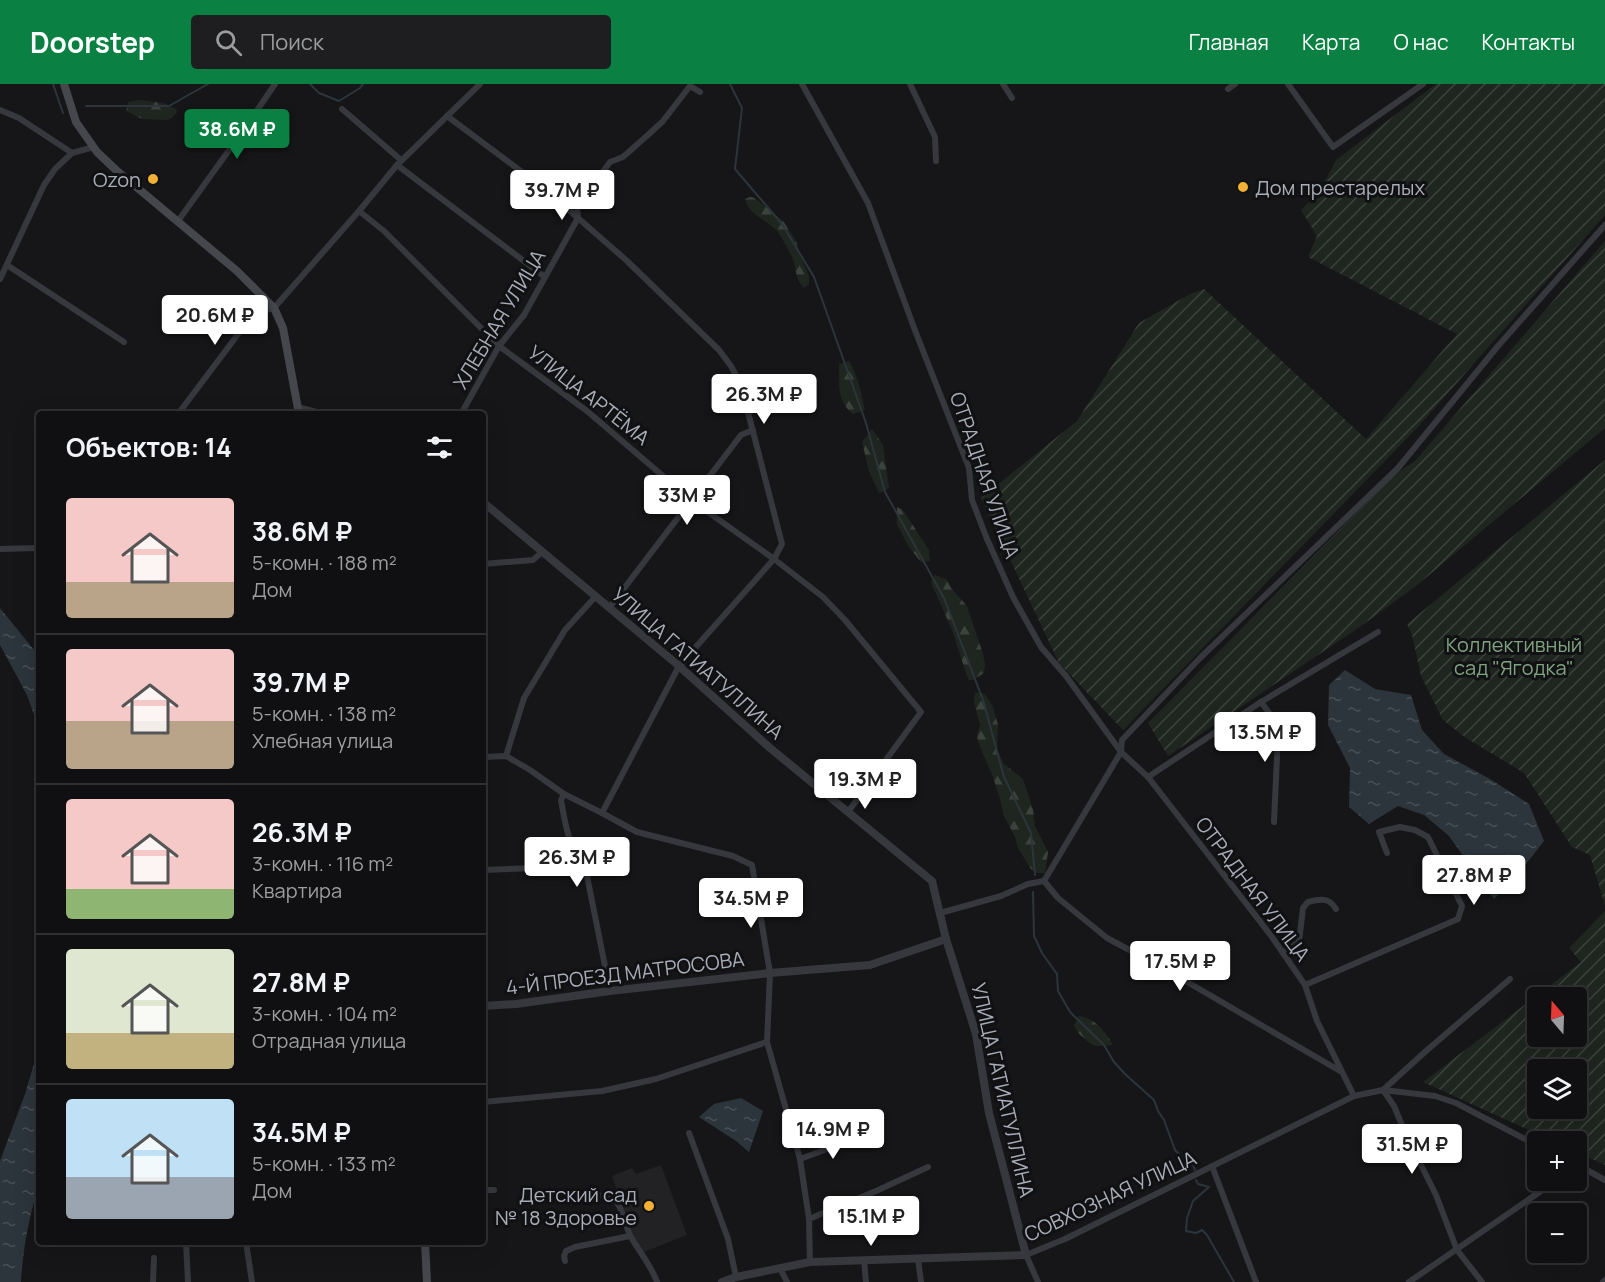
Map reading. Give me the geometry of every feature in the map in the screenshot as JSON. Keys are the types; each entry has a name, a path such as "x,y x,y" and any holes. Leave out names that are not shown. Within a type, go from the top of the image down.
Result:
{"main road":[{"path":"64,84 76,122 96,150 116,170 237,271 274,308 283,328 299,411"},
{"path":"425,1245 427,1282"}],"street":[{"path":"178,221 274,84"},
{"path":"180,411 245,325 265,310 274,308 399,163 480,84"},
{"name":"ОТРАДНАЯ УЛИЦА","path":"802,84 868,203 969,468 972,500 1013,597 1041,647 1066,676 1121,752 1148,777 1305,985 1317,1021 1354,1096"},
{"path":"910,84 935,137 936,161"},
{"path":"1003,84 1012,98"},
{"path":"1228,90 1235,84"},
{"path":"1288,84 1333,147 1423,84"},
{"name":"ХЛЕБНАЯ УЛИЦА","path":"463,411 499,346 524,315 578,218 577,207 610,162 623,157 663,121 690,86 700,92"},
{"path":"342,109 399,163 545,277"},
{"path":"0,110 18,118 72,153"},
{"path":"447,116 546,190 626,260 719,350 741,385 782,544 774,559 679,666 602,813"},
{"path":"0,279 44,185 55,169 72,153 96,150"},
{"name":"УЛИЦА АРТЁМА","path":"359,212 384,231 499,346 587,411 691,500 823,597 845,620 921,712 848,812"},
{"path":"940,913 1000,896 1028,884 1044,881 1121,752 1122,740 1200,658 1398,468 1498,346 1605,225"},
{"path":"7,265 124,342"},
{"path":"609,608 741,435 753,430"},
{"name":"УЛИЦА ГАТИАТУЛЛИНА","path":"486,505 679,666 749,730 932,881 946,939 976,1034 989,1113 1026,1255 1038,1282"},
{"path":"0,549 36,548"},
{"path":"486,564 533,560 542,552"},
{"path":"486,757 506,756 524,698 565,630 596,596"},
{"path":"1148,777 1261,702 1378,632"},
{"path":"1261,702 1276,722 1278,735 1274,822"},
{"name":"4-Й ПРОЕЗД МАТРОСОВА","path":"506,756 564,794 637,832 733,856 752,866 770,973 767,1042 800,1159 809,1219 810,1262"},
{"path":"564,794 561,800 564,819 576,856 585,866 610,991"},
{"name":"ОТРАДНАЯ УЛИЦА","path":"1305,985 1458,919 1462,906 1428,837 1415,830 1400,827 1378,832 1387,853"},
{"path":"486,870 559,867 576,856"},
{"path":"1044,881 1058,898 1107,938 1165,969 1342,1072"},
{"path":"1283,953 1299,942 1303,908 1308,902 1325,899 1333,903 1336,909"},
{"name":"4-Й ПРОЕЗД МАТРОСОВА","path":"486,1006 770,973 870,965 946,939"},
{"path":"1383,1090 1510,979"},
{"path":"486,1102 602,1091 656,1079 767,1042"},
{"path":"1383,1090 1435,1096 1456,1103 1527,1140"},
{"path":"1383,1090 1394,1106 1436,1195 1457,1250 1482,1282"},
{"name":"СОВХОЗНАЯ УЛИЦА","path":"723,1282 736,1277 810,1262 1026,1255 1065,1239 1354,1096 1383,1090"},
{"path":"689,1133 729,1239 736,1277"},
{"path":"800,1159 857,1138"},
{"path":"1212,1166 1256,1282"},
{"path":"809,1219 928,1167"},
{"path":"1587,1171 1605,1180"},
{"path":"486,1190 494,1190"},
{"path":"1409,1282 1541,1191"},
{"path":"568,1197 610,1195 619,1203 630,1236 653,1270 657,1282"},
{"path":"565,1261 566,1251 575,1247 630,1236"},
{"path":"186,1245 188,1282"},
{"path":"246,1245 252,1282"},
{"path":"153,1282 154,1258"},
{"path":"918,1259 921,1282"},
{"path":"864,1260 866,1282"},
{"path":"780,1268 787,1282"}],"shaded area":[{"name":"Детский сад № 18 Здоровье","path":"661,1165 687,1235 639,1254 612,1176 632,1168 636,1174"}],"green space":[{"path":"1436,84 1605,84 1605,215 1418,427 1123,730 1059,663 981,498 1077,421 1139,323 1190,294 1204,289 1366,439 1457,334 1308,257 1317,236 1301,210 1320,191 1336,160"},
{"path":"139,100 163,103 176,109 177,113 168,120 142,119 126,111 128,102"},
{"path":"755,198 784,222 796,241 809,276 809,284 804,288 797,277 791,254 778,232 747,205 745,199"},
{"path":"1605,241 1605,428 1416,586 1361,626 1168,756 1148,723 1394,475 1415,461"},
{"path":"849,361 857,379 865,410 853,414 841,398 839,385 839,364"},
{"path":"872,429 883,445 889,488 879,493 869,471 862,442"},
{"name":"Коллективный сад \"Ягодка\"","path":"1605,460 1605,906 1590,855 1572,847 1524,773 1466,738 1443,720 1421,676 1412,635 1407,624"},
{"path":"897,507 903,510 929,550 930,561 921,562 908,546 897,524"},
{"path":"935,575 946,579 967,606 985,664 984,673 973,680 969,680 967,676 952,630 931,582"},
{"path":"975,692 985,694 993,707 998,725 997,750 1004,764 1023,779 1033,809 1035,826 1048,852 1045,873 1038,873 1031,869 1018,848 1004,816 993,777 978,742 977,735 980,725 974,702"},
{"path":"1605,911 1605,1165 1587,1157 1587,1131 1531,1131 1423,1082 1527,1003 1527,1047 1587,1047 1587,987 1548,987 1581,962 1569,948"},
{"path":"1079,1016 1099,1026 1113,1045 1097,1046 1088,1042 1074,1025"}],"water":[{"path":"0,608 36,652 36,720 27,695 0,645"},
{"path":"1345,670 1375,689 1411,695 1422,730 1444,754 1529,804 1544,841 1515,878 1494,899 1449,836 1424,815 1398,806 1369,824 1349,807 1350,768 1328,725 1329,685"},
{"path":"36,1057 36,1195 27,1233 21,1282 0,1282 0,1161"},
{"path":"741,1098 763,1111 749,1152 699,1117 714,1104"}],"waterway":[{"path":"53,84 63,113"},
{"path":"86,106 169,106 208,84"},
{"path":"310,84 319,93 339,101 363,84"},
{"path":"730,84 742,108 735,169 782,224 814,277 866,423 885,492 944,598 983,700 1004,777 1031,833 1035,875"},
{"path":"1033,892 1034,936 1042,953 1057,974 1058,991 1070,1012 1104,1045 1114,1062 1125,1074 1154,1100 1175,1150 1193,1165 1195,1170"},
{"path":"1196,1180 1198,1184 1209,1187 1193,1201 1187,1218 1186,1231 1196,1233 1202,1230 1207,1235 1234,1282"}],"place":[{"name":"Ozon","path":"153,179"},
{"name":"Дом престарелых","path":"1243,187"},
{"name":"Детский сад № 18 Здоровье","path":"649,1206"}]}
